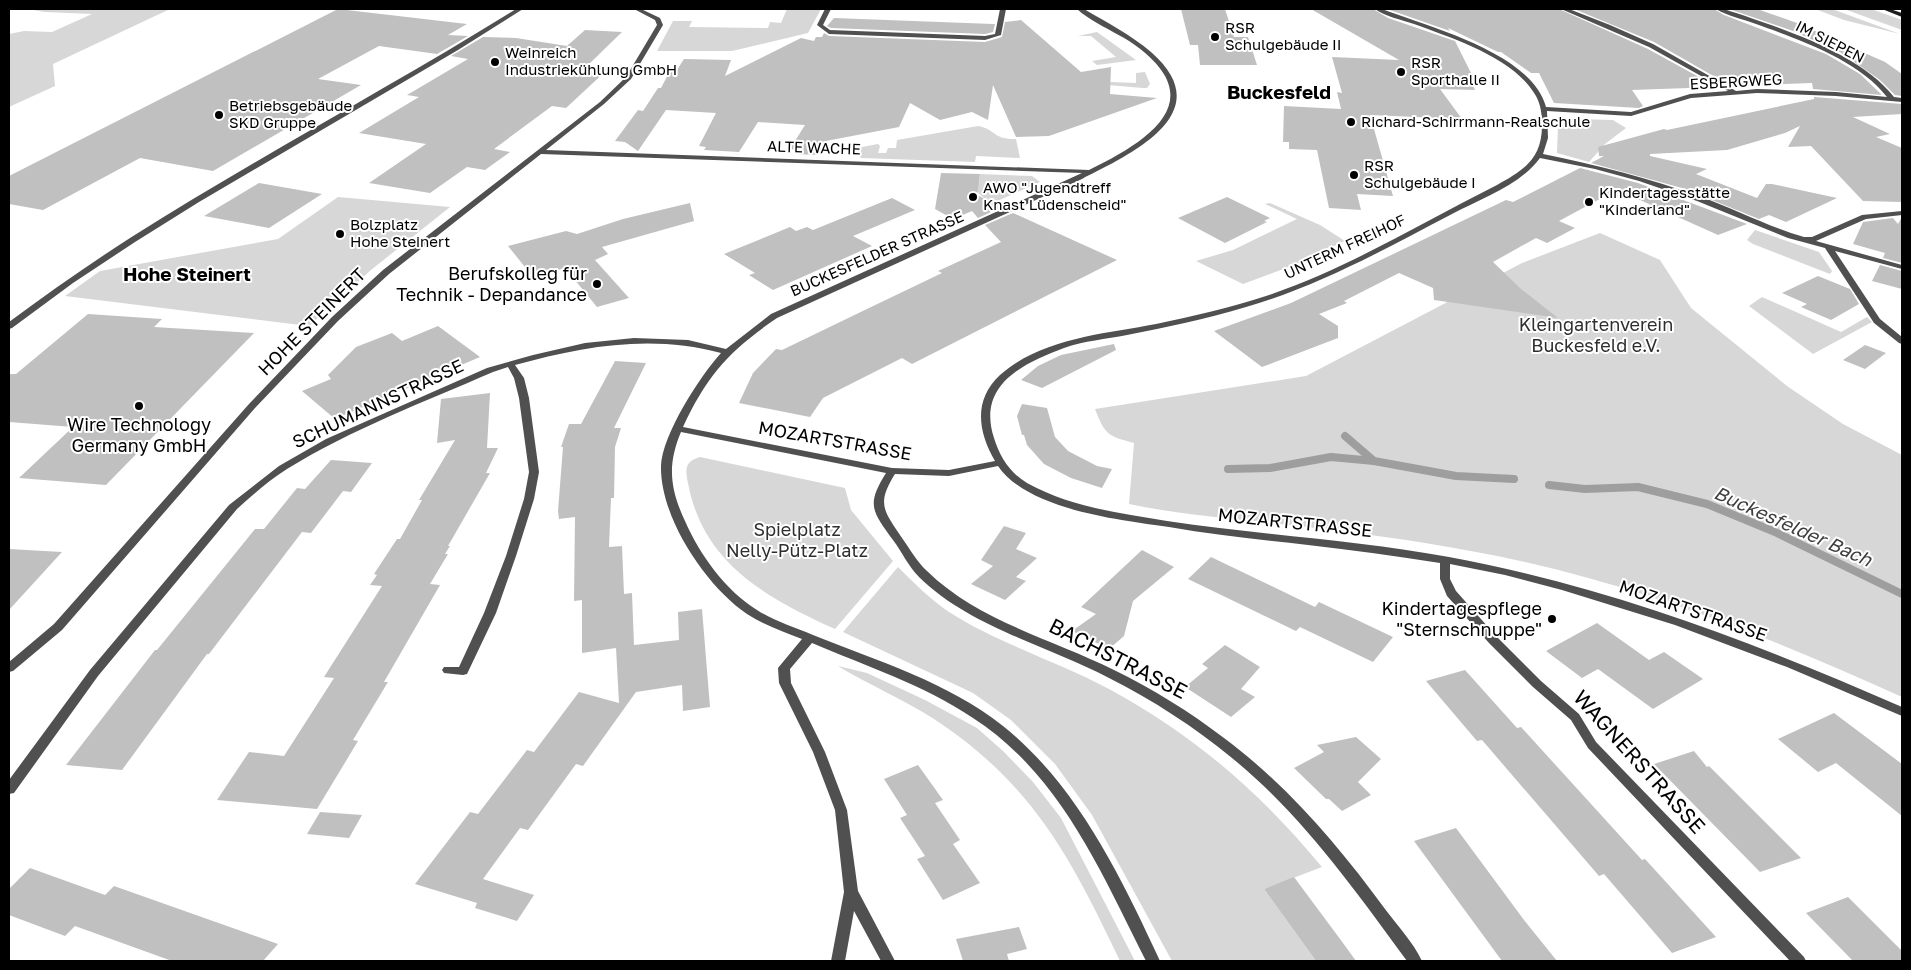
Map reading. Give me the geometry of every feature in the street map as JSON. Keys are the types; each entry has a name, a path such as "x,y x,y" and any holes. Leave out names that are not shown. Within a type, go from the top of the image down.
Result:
{"main road":[{"path":"1885,9 1902,15"}],"street":[{"path":"9,326 132,240 426,67 520,9"},
{"name":"HOHE STEINERT","path":"9,668 58,628 257,401 335,319 386,272 614,93 635,69 660,25 658,19 637,9"},
{"path":"828,9 820,25 828,32 989,38 998,35 1003,9"},
{"name":"BUCKESFELDER STRASSE","path":"1080,9 1151,55 1168,76 1174,94 1168,114 1145,139 1087,172 774,316 727,352 699,384 667,454 666,474 680,526 691,547 715,577 745,607 810,638 892,671 961,704 998,728 1030,756 1063,795 1154,961"},
{"path":"1378,9 1465,43 1504,63 1532,86 1538,93 1543,109 1546,132 1540,156 1601,168 1684,193 1800,239 1902,267"},
{"path":"1564,9 1634,36 1672,55 1734,92"},
{"name":"IM SIEPEN","path":"1719,9 1774,28 1848,63 1883,86 1892,99"},
{"name":"ESBERGWEG","path":"1543,109 1631,114 1690,96 1734,92 1836,94 1902,100"},
{"name":"ALTE WACHE","path":"540,152 1087,172"},
{"name":"UNTERM FREIHOF","path":"1000,463 987,435 984,410 988,396 1000,379 1024,362 1047,350 1070,343 1217,313 1295,288 1337,270 1500,187 1522,173 1540,156"},
{"path":"1800,239 1813,239 1865,217 1902,213"},
{"path":"1813,239 1825,247 1877,320 1902,341"},
{"name":"SCHUMANNSTRASSE","path":"9,789 94,674 233,507 284,466 350,431 490,370 510,364 569,349 628,341 684,342 727,352"},
{"path":"448,670 463,671 486,621 511,556 529,499 534,472 524,398 518,378 510,364"},
{"name":"MOZARTSTRASSE","path":"678,430 892,471 949,474 1000,463 1013,478 1024,485 1082,508 1185,527 1361,547 1445,560 1531,578 1666,618 1756,651 1902,712"},
{"name":"BACHSTRASSE","path":"892,471 877,501 878,509 924,574 946,593 983,616 1109,672 1158,698 1189,718 1255,769 1309,822 1415,961"},
{"name":"WAGNERSTRASSE","path":"1445,560 1445,579 1457,600 1537,684 1575,717 1592,745 1799,961"},
{"path":"810,638 784,668 785,683 819,752 841,810 851,892 838,961"},
{"path":"851,892 888,961"}],"green space":[{"path":"28,9 170,9 53,64 55,86 9,107 9,34 24,31 52,32 92,14 45,12"},
{"path":"787,9 821,9 808,33 732,51 657,51 673,21 692,21 689,27 768,28 770,22 781,23"},
{"path":"1815,9 1832,9 1900,34 1844,20"},
{"path":"1844,9 1871,9 1902,20 1902,30"},
{"path":"1097,32 1136,60 1097,65 1092,61 1116,57 1091,36 1078,36"},
{"path":"1145,72 1150,84 1147,88 1036,79 1136,83 1136,73"},
{"path":"1574,119 1613,120 1626,128 1605,144 1589,162 1557,153 1558,125 1562,121"},
{"path":"978,126 984,127 1003,138 1016,139 1020,158 976,156 975,162 861,158 856,152 862,147 878,144 880,146 878,153 886,153 888,148 896,148 897,140"},
{"path":"980,174 1032,176 1040,182 993,203 983,197 976,189 974,182 979,182"},
{"path":"338,197 450,207 371,270 309,326 65,296 100,271 278,239"},
{"path":"1270,203 1320,225 1345,241 1294,265 1243,284 1196,261 1233,250 1297,219 1265,204"},
{"path":"1755,230 1819,252 1832,271 1830,274 1753,244 1747,240"},
{"name":"Kleingartenverein Buckesfeld e.V.","path":"1600,233 1660,260 1691,308 1787,386 1843,424 1902,455 1902,697 1799,652 1694,611 1586,577 1531,563 1406,540 1336,530 1189,514 1129,504 1134,443 1108,433 1095,409 1306,376 1522,263"},
{"path":"1762,297 1841,332 1867,317 1872,322 1813,354 1749,306"},
{"name":"Spielplatz Nelly-Pütz-Platz","path":"700,457 845,488 851,510 893,561 835,629 785,604 763,591 742,575 723,557 708,536 696,511 686,474 689,463"},
{"path":"898,567 935,602 949,612 988,634 1109,689 1170,726 1198,746 1250,790 1275,814 1322,867 1264,889 1316,961 1172,961 1092,815 1055,764 1011,720 973,693 843,632"},
{"path":"838,666 867,673 925,700 977,728 1003,751 1033,782 1061,818 1135,961 1120,961 1066,856 1046,826 998,770 968,744 934,719"}],"building":[{"name":"Betriebsgebäude SKD Gruppe","path":"338,9 467,24 448,35 468,36 437,54 379,46 318,79 361,85 213,171 140,158 43,210 9,204 9,176"},
{"name":"RSR Schulgebäude II","path":"1181,9 1225,9 1234,37 1248,37 1257,65 1200,65 1198,45 1190,45"},
{"path":"1311,9 1373,9 1388,18 1455,41 1474,79 1470,78 1475,90 1440,89 1462,119 1370,115 1393,196 1357,194 1361,210 1329,208 1317,150 1289,149 1289,142 1283,142 1284,106 1341,109 1337,92 1342,93 1332,57 1399,60"},
{"path":"1387,9 1559,9 1648,49 1717,87 1632,90 1643,106 1639,108 1554,103 1539,73 1531,73 1501,52 1448,28 1450,31"},
{"path":"1574,9 1714,9 1724,15 1826,54 1860,74 1882,95 1813,89 1812,83 1731,86 1654,42"},
{"path":"1729,9 1757,9 1797,23 1885,62 1902,74 1902,96 1895,95 1880,80 1840,52 1793,31"},
{"path":"834,18 995,24 993,32 985,34 831,28 827,26"},
{"path":"1021,20 1081,72 1111,67 1110,94 1157,98 1049,136 1016,137 993,85 988,120 972,112 940,120 910,103 899,127 826,141 819,155 795,154 797,150 790,149 805,125 758,122 739,152 704,150 706,147 699,146 716,113 666,110 638,151 625,142 615,141 638,110 643,111 658,88 661,88 671,69 677,70 684,59 731,60 725,76 801,38 814,41 816,37 822,37 824,33 829,36 985,42 1002,37 1005,22"},
{"path":"585,30 622,32 586,67 608,69 566,108 552,106 494,149 510,152 485,170 467,167 430,193 369,183 426,144 359,133 419,97 407,95 468,59 451,56 483,37 516,38 567,46"},
{"path":"1814,97 1902,104 1902,114 1853,117 1890,134 1876,137 1902,148 1902,202 1863,201 1811,146 1788,147 1800,126 1785,133 1727,150 1650,154 1650,156 1707,169 1696,174 1757,198 1766,184 1772,184 1837,198 1786,222 1769,215 1759,219 1682,188 1591,163 1604,156 1599,156 1598,147 1664,129 1667,130 1814,99"},
{"path":"1580,168 1638,183 1747,224 1718,235 1629,195 1621,199 1609,194 1559,221 1575,228 1547,243 1536,238 1493,262 1521,289 1558,318 1434,300 1433,288 1399,273 1344,301 1347,303 1319,314 1338,326 1338,338 1262,367 1214,331 1291,303 1506,200 1513,202"},
{"path":"941,173 980,174 977,195 1002,207 978,218 972,211 953,219 935,209"},
{"path":"259,183 322,194 269,228 204,216"},
{"path":"1227,197 1270,218 1264,221 1267,222 1225,243 1178,218"},
{"path":"892,198 915,210 853,236 872,246 773,290 749,275 755,273 724,254 790,227 796,231 807,227 813,230"},
{"path":"690,203 694,221 602,247 608,254 595,260 629,298 597,307 565,268 533,277 508,246 566,231 577,234 623,219"},
{"path":"1013,213 1117,260 912,364 902,358 823,398 810,417 739,403 753,373 776,349 782,350 942,273 938,271 1001,242 985,225"},
{"path":"1902,217 1902,263 1883,258 1885,253 1853,244 1863,222 1893,218 1898,224"},
{"path":"1880,265 1902,271 1902,289 1872,281"},
{"path":"1818,276 1850,289 1859,304 1831,320 1801,307 1807,304 1782,293"},
{"path":"88,314 162,319 154,327 254,333 106,485 19,478 73,427 9,422 9,374 16,374"},
{"path":"438,326 480,357 335,419 302,391 331,379 328,375 356,347 392,333 402,341"},
{"path":"1114,344 1116,350 1042,388 1021,380 1038,366 1061,355"},
{"path":"1865,345 1886,353 1865,369 1843,360"},
{"path":"615,361 646,363 614,428 621,428 615,447 614,498 611,498 609,547 622,546 624,594 632,593 634,645 679,640 678,612 702,609 710,707 683,711 682,685 636,692 583,766 576,764 528,830 520,828 483,879 534,895 517,921 475,908 477,903 415,884 470,812 478,814 527,750 534,752 579,692 619,703 616,648 582,653 582,600 574,601 575,517 559,519 558,511 563,447 561,447 569,424 581,424"},
{"path":"490,393 487,448 498,448 486,473 490,473 448,546 450,546 445,554 448,554 430,584 440,585 384,682 388,682 353,740 358,741 317,809 217,800 249,752 284,756 334,678 324,677 382,586 370,585 377,575 374,574 397,539 400,539 422,500 419,500 455,440 437,443 441,399"},
{"path":"1022,404 1047,408 1055,437 1068,451 1097,466 1112,469 1102,488 1071,478 1044,464 1027,445 1024,435 1022,435 1017,416"},
{"path":"331,460 372,463 351,492 343,491 311,533 302,532 209,654 207,654 122,770 66,765 155,650 157,650 255,529 264,529 297,488 305,489"},
{"path":"1004,526 1026,533 1016,549 1037,558 1016,577 1026,581 1005,600 971,584 993,566 981,560"},
{"path":"9,549 62,552 9,610"},
{"path":"1142,550 1174,567 1133,601 1124,636 1109,649 1072,631 1096,614 1081,607"},
{"path":"1211,557 1315,607 1319,602 1393,637 1373,662 1300,627 1296,631 1188,579"},
{"path":"1597,623 1649,660 1664,652 1703,679 1653,709 1598,669 1582,678 1546,651"},
{"path":"1225,645 1260,667 1241,689 1255,697 1231,717 1185,687 1208,668 1202,664"},
{"path":"1465,670 1517,728 1521,727 1642,860 1645,859 1716,937 1672,953 1604,874 1599,876 1482,740 1477,741 1426,681"},
{"path":"1834,713 1902,764 1902,816 1836,763 1818,772 1778,739"},
{"path":"1356,737 1381,759 1358,782 1371,795 1342,811 1329,799 1326,799 1294,768 1324,752 1317,745"},
{"path":"1694,751 1707,767 1709,766 1801,858 1760,872 1654,764"},
{"path":"918,765 943,800 935,803 960,840 953,844 980,883 943,900 917,859 925,856 900,818 907,815 884,779"},
{"path":"320,812 362,815 349,838 307,834"},
{"path":"1456,828 1557,961 1502,961 1414,841"},
{"path":"30,868 105,895 114,886 278,944 263,961 172,961 75,926 65,936 9,915 9,889"},
{"path":"1294,877 1356,961 1316,961 1264,889"},
{"path":"1848,897 1902,951 1902,961 1853,961 1806,913"},
{"path":"1019,927 1027,949 1007,954 1009,961 963,961 956,939"}],"waterway":[{"path":"1345,436 1374,461"},
{"name":"Buckesfelder Bach","path":"1228,469 1270,468 1331,457 1374,461"},
{"name":"Buckesfelder Bach","path":"1374,461 1456,476 1514,479"},
{"name":"Buckesfelder Bach","path":"1549,485 1585,489 1638,487 1707,504 1775,532 1902,594"}],"place":[{"name":"RSR Schulgebäude II","path":"1215,37"},
{"name":"Weinreich Industriekühlung GmbH","path":"495,62"},
{"name":"RSR Sporthalle II","path":"1401,72"},
{"name":"Betriebsgebäude SKD Gruppe","path":"219,115"},
{"name":"Richard-Schirrmann-Realschule","path":"1351,122"},
{"name":"RSR Schulgebäude I","path":"1354,175"},
{"name":"AWO \"Jugendtreff Knast Lüdenscheid\"","path":"973,197"},
{"name":"Kindertagesstätte \"Kinderland\"","path":"1589,202"},
{"name":"Bolzplatz Hohe Steinert","path":"340,234"},
{"name":"Berufskolleg für Technik - Depandance","path":"597,284"},
{"name":"Wire Technology Germany GmbH","path":"139,406"},
{"name":"Kindertagespflege \"Sternschnuppe\"","path":"1552,619"}],"district":[{"name":"Buckesfeld","path":"1279,92"},
{"name":"Hohe Steinert","path":"187,274"}]}
